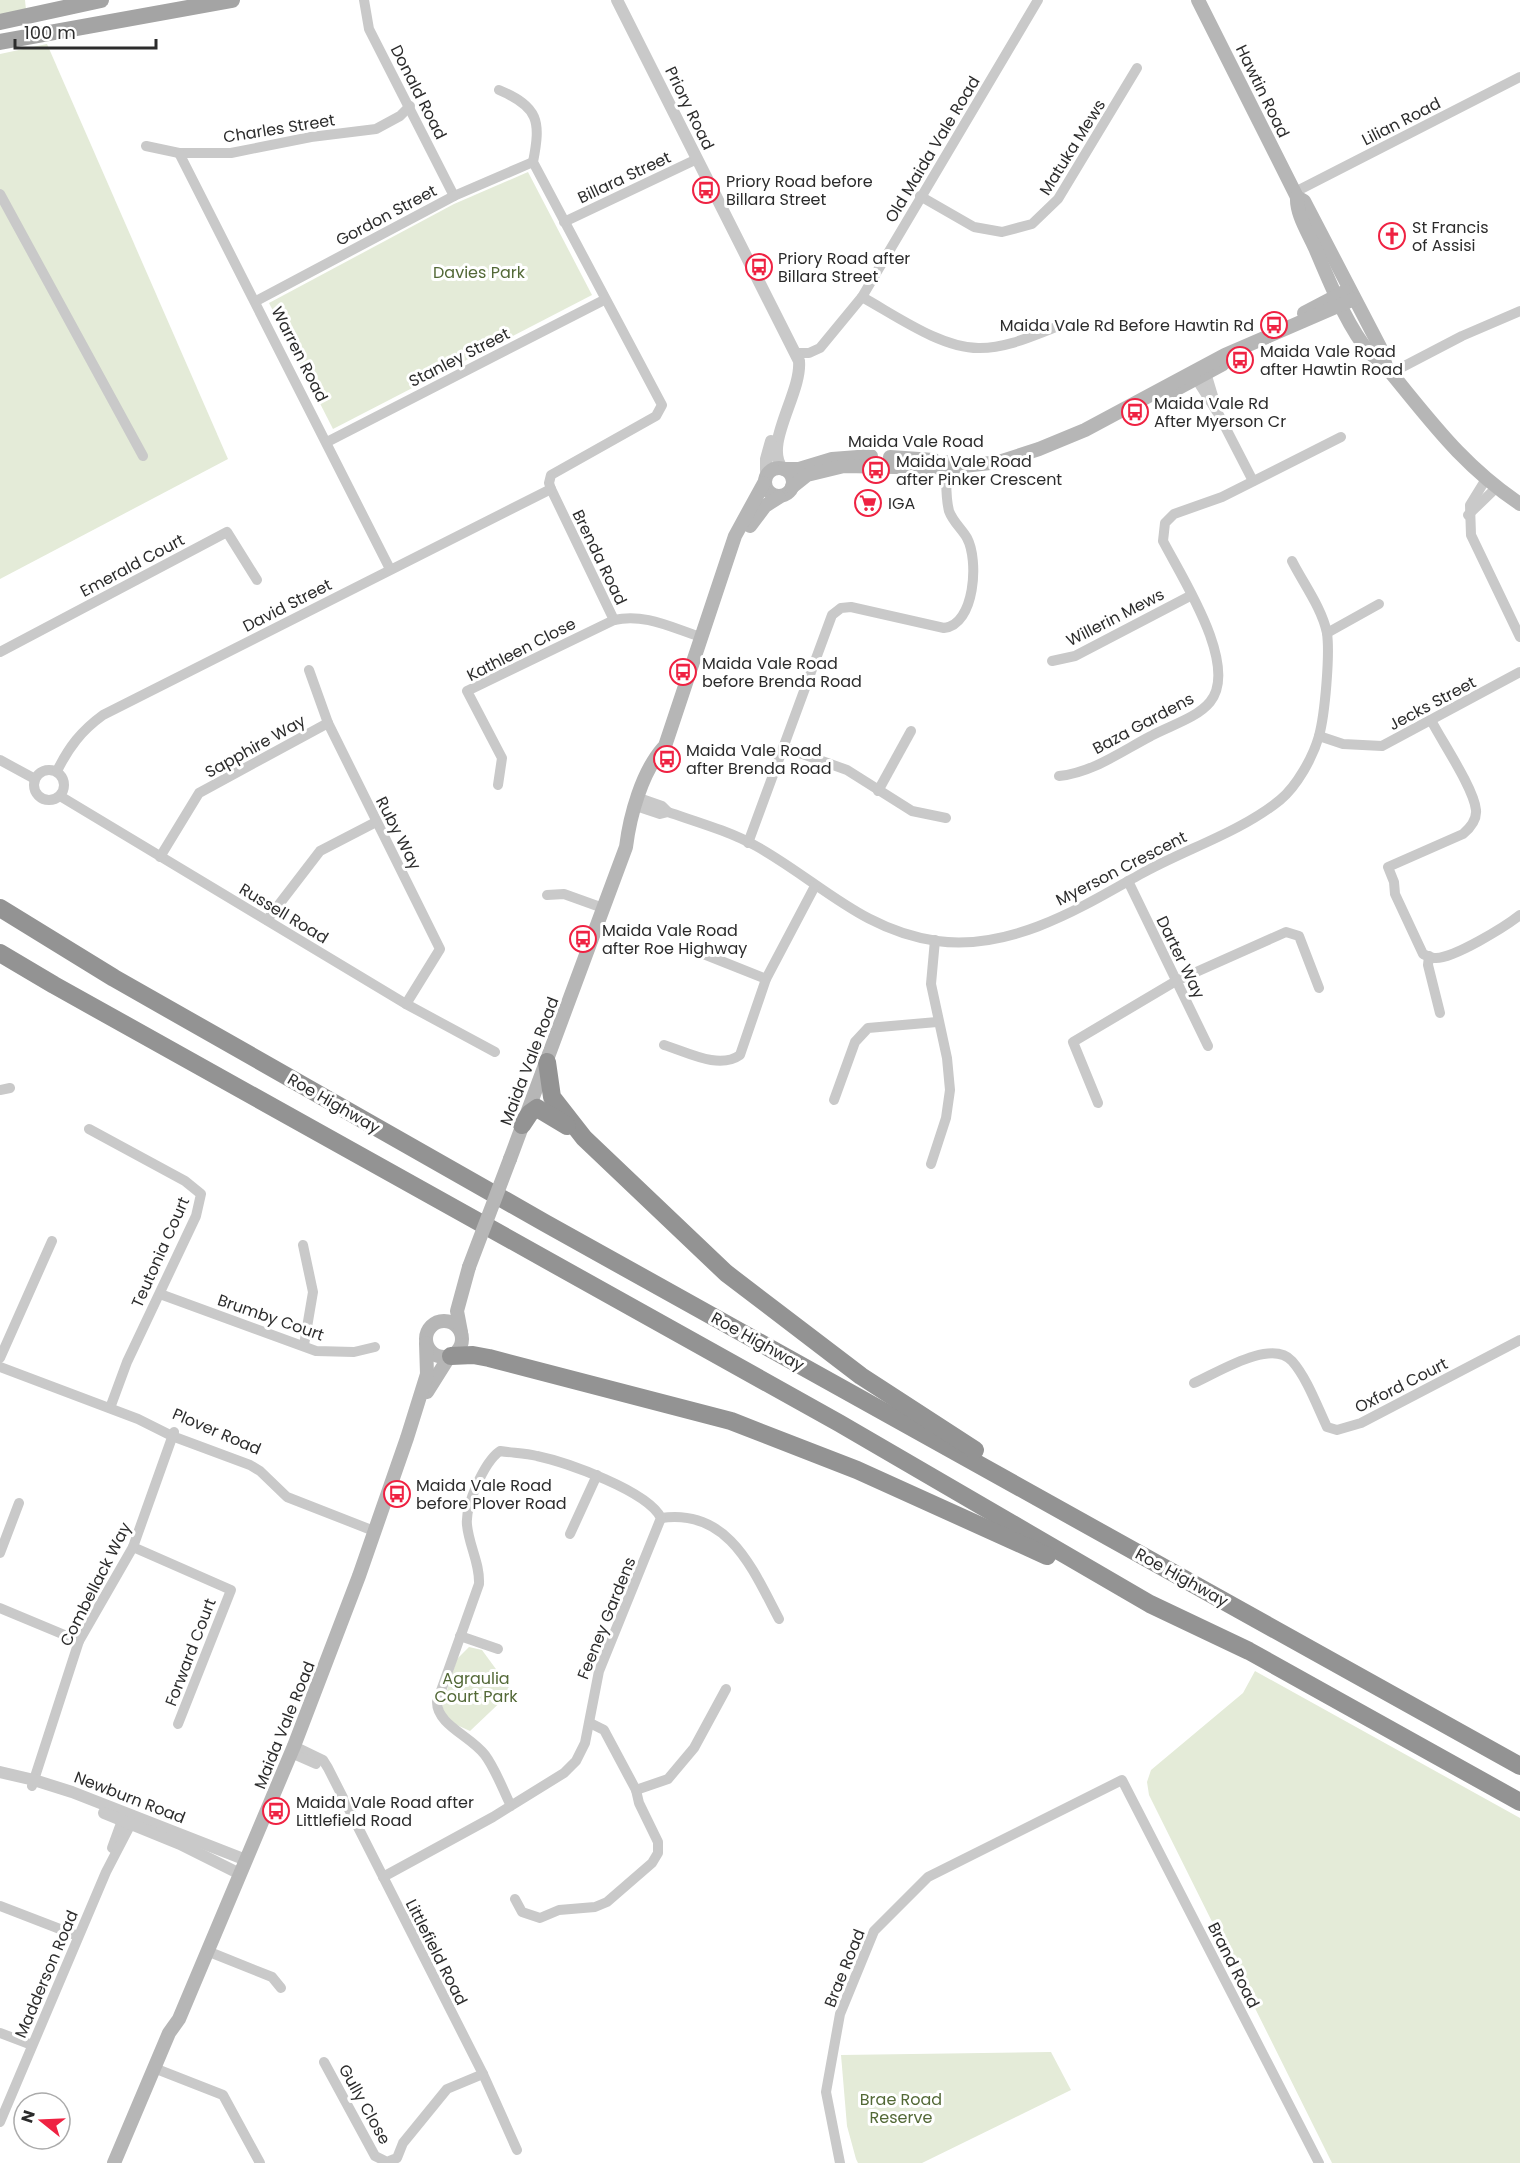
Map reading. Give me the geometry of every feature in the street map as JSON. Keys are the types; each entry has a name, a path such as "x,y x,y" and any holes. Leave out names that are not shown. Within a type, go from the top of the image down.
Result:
{"highway":[{"path":"0,901 114,978"},
{"name":"Roe Highway","path":"0,908 114,978 544,1223 1520,1766"},
{"name":"Roe Highway","path":"0,952 143,1035 829,1418 1150,1604 1249,1651 1520,1802"},
{"path":"547,1062 552,1097 584,1138 726,1273 861,1376 955,1436 1050,1503"},
{"path":"522,1125 533,1110 540,1108 584,1138"},
{"path":"450,1357 473,1355 489,1358 731,1421 857,1470 1150,1604"}],"main road":[{"path":"0,21 101,0"},
{"path":"0,42 181,4 232,0"},
{"name":"Hawtin Road","path":"1198,0 1296,194 1297,207 1346,297 1380,347 1388,370 1432,427 1491,483 1520,504"},
{"name":"Maida Vale Road","path":"792,487 807,475 844,466 999,462 1059,442 1149,397 1161,387 1199,373 1295,323 1302,314 1346,297"},
{"name":"Maida Vale Road","path":"783,469 799,470 849,456 946,464"},
{"path":"774,469 783,469 792,478 792,487 789,493 779,497 767,491 765,479 774,469"},
{"name":"Maida Vale Road","path":"431,1326 450,1308 462,1286 626,847 653,760 663,748 735,536 765,479"},
{"name":"Maida Vale Road","path":"714,601 748,529 765,506 779,497"},
{"name":"Maida Vale Road","path":"461,1334 457,1311 462,1286"},
{"path":"437,1322 449,1322 461,1334 461,1345 450,1357 432,1354 425,1337 431,1326 437,1322"},
{"name":"Maida Vale Road","path":"114,2163 160,2066 176,2040 179,2019 293,1749 376,1528 407,1438 426,1374 426,1344"},
{"name":"Maida Vale Road","path":"407,1438 430,1386 450,1357"},
{"name":"Maida Vale Road","path":"122,2163 160,2066"}],"street":[{"name":"Donald Road","path":"364,0 369,29 454,196"},
{"name":"Priory Road","path":"617,0 795,353 800,372 776,446 776,460 783,469"},
{"name":"Old Maida Vale Road","path":"795,353 809,353 820,348 862,297 1038,0"},
{"name":"Matuka Mews","path":"920,196 974,227 1002,232 1032,224 1058,199 1137,68"},
{"name":"Lilian Road","path":"1296,194 1520,77"},
{"path":"499,90 525,101 539,130 533,162 604,300 662,405 661,411 656,416 551,475 549,483 551,489"},
{"name":"Charles Street","path":"146,146 179,153 231,153 311,136 376,129 400,116 410,106"},
{"name":"Warren Road","path":"179,153 390,569"},
{"name":"Billara Street","path":"564,222 696,159"},
{"name":"Gordon Street","path":"256,301 454,196 533,162"},
{"path":"0,194 143,456"},
{"path":"862,297 942,340 980,348 1015,342 1056,327"},
{"name":"Stanley Street","path":"327,442 604,300"},
{"path":"1388,370 1520,311"},
{"path":"1199,373 1253,481"},
{"name":"Priory Road","path":"765,479 771,440 794,394"},
{"name":"Baza Gardens","path":"1059,776 1073,775 1087,769 1198,711 1211,701 1219,680 1215,646 1163,541 1165,523 1182,510 1222,497 1341,437"},
{"path":"748,843 832,615 851,607 945,628 955,625 964,615 974,568 967,538 950,512 946,464"},
{"path":"1491,483 1468,515 1471,535 1518,630"},
{"name":"David Street","path":"57,771 69,747 83,730 103,715 551,489"},
{"name":"Brenda Road","path":"551,489 614,620 630,618 654,621 701,637"},
{"name":"Emerald Court","path":"0,652 227,532 257,580"},
{"name":"Myerson Crescent","path":"641,803 662,806 668,812 748,843 848,909 878,924 935,940 956,943 1011,935 1071,913 1168,859 1255,818 1283,798 1301,773 1319,736 1326,679 1327,633 1322,618 1292,561"},
{"name":"Willerin Mews","path":"1052,661 1075,656 1190,596"},
{"path":"1327,633 1379,604"},
{"name":"Kathleen Close","path":"498,785 502,758 467,691 614,620"},
{"name":"Ruby Way","path":"309,670 328,723 440,949 406,1004"},
{"name":"Jecks Street","path":"1319,736 1343,744 1382,746 1431,722 1520,672"},
{"path":"1431,722 1473,797 1476,812 1472,826 1463,834 1388,867 1395,882 1395,894 1423,954 1429,956 1445,957 1501,928 1520,915"},
{"name":"Sapphire Way","path":"160,857 199,793 328,723"},
{"path":"878,791 911,731"},
{"path":"783,747 847,770 912,811 945,819"},
{"path":"0,760 35,779"},
{"path":"41,771 57,771 64,783 60,796 51,800 41,798 34,790 35,779 41,771"},
{"name":"Russell Road","path":"60,796 406,1004 495,1052"},
{"path":"267,920 320,851 376,822"},
{"name":"Darter Way","path":"1128,881 1208,1046"},
{"path":"664,1045 720,1062 734,1059 744,1047 766,979 815,886"},
{"path":"547,895 564,894 603,908"},
{"path":"1098,1103 1073,1042 1176,981 1286,932 1299,936 1319,988"},
{"path":"931,1164 946,1118 950,1090 947,1058 937,1022 930,974 935,940"},
{"path":"701,953 766,979"},
{"path":"1429,956 1428,965 1440,1013"},
{"path":"834,1100 855,1042 863,1032 873,1026 937,1022"},
{"name":"Teutonia Court","path":"89,1129 185,1181 201,1194 196,1216 127,1362 110,1408"},
{"path":"0,1358 52,1241"},
{"path":"303,1245 313,1292 303,1345"},
{"name":"Brumby Court","path":"160,1294 330,1353 354,1352 375,1347"},
{"name":"Oxford Court","path":"1194,1383 1263,1353 1278,1353 1293,1363 1328,1427 1337,1430 1361,1423 1520,1340"},
{"name":"Plover Road","path":"0,1367 174,1433 253,1460 287,1490 307,1501 376,1528"},
{"name":"Combellack Way","path":"33,1783 79,1641 134,1547 174,1433"},
{"path":"511,1806 487,1757 473,1741 442,1720 437,1712 437,1702 479,1584 479,1572 469,1540 466,1518 483,1469 494,1455 500,1451 538,1456 597,1475 650,1503 661,1518 675,1516 690,1519 728,1536 749,1563 779,1619"},
{"path":"570,1534 597,1475"},
{"path":"0,1553 19,1503"},
{"name":"Feeney Gardens","path":"383,1877 511,1806 570,1767 581,1752 590,1723 599,1671 661,1518"},
{"name":"Forward Court","path":"134,1547 231,1590 178,1724"},
{"path":"0,1608 79,1641"},
{"path":"460,1636 498,1649"},
{"path":"636,1790 668,1779 694,1748 726,1689"},
{"path":"515,1899 522,1912 542,1918 559,1910 601,1905 625,1888 652,1863 659,1847 639,1803 636,1790 604,1730 590,1723"},
{"name":"Littlefield Road","path":"293,1749 322,1760 328,1768 408,1930 483,2074 517,2150"},
{"name":"Newburn Road","path":"0,1772 246,1860"},
{"name":"Newburn Road","path":"0,1780 33,1783"},
{"name":"Brae Road","path":"840,2163 826,2092 840,2014 874,1931 928,1877 1122,1780"},
{"name":"Brand Road","path":"1122,1780 1319,2163"},
{"name":"Newburn Road","path":"129,1818 240,1874"},
{"name":"Madderson Road","path":"0,2122 129,1818"},
{"path":"0,1906 78,1936"},
{"path":"207,1951 272,1977 281,1988"},
{"path":"0,2033 32,2045"},
{"name":"Gully Close","path":"324,2062 375,2156 387,2162 398,2158 403,2143 447,2089 483,2074"},
{"path":"160,2066 224,2095 260,2163"}],"green space":[{"path":"0,0 25,0 26,10 0,15"},
{"path":"47,44 228,459 0,579 0,54"},
{"name":"Davies Park","path":"528,172 592,295 333,429 269,303 454,204"},
{"name":"Agraulia Court Park","path":"469,1647 482,1650 512,1691 470,1731 448,1721 442,1706 457,1659"},
{"path":"1255,1671 1520,1818 1520,2163 1332,2163 1149,1795 1147,1782 1151,1770 1243,1693"},
{"name":"Brae Road Reserve","path":"1051,2052 1071,2090 922,2163 858,2163 847,2126 841,2055"}],"place":[{"name":"Priory Road before Billara Street","path":"706,190"},
{"name":"St Francis of Assisi","path":"1392,236"},
{"name":"Priory Road after Billara Street","path":"759,267"},
{"name":"Maida Vale Rd Before Hawtin Rd","path":"1274,325"},
{"name":"Maida Vale Road after Hawtin Road","path":"1240,360"},
{"name":"Maida Vale Rd After Myerson Cr","path":"1135,412"},
{"name":"Maida Vale Road after Pinker Crescent","path":"876,470"},
{"name":"IGA","path":"868,503"},
{"name":"Maida Vale Road before Brenda Road","path":"683,672"},
{"name":"Maida Vale Road after Brenda Road","path":"667,759"},
{"name":"Maida Vale Road after Roe Highway","path":"583,939"},
{"name":"Maida Vale Road before Plover Road","path":"397,1494"},
{"name":"Maida Vale Road after Littlefield Road","path":"276,1811"}]}
